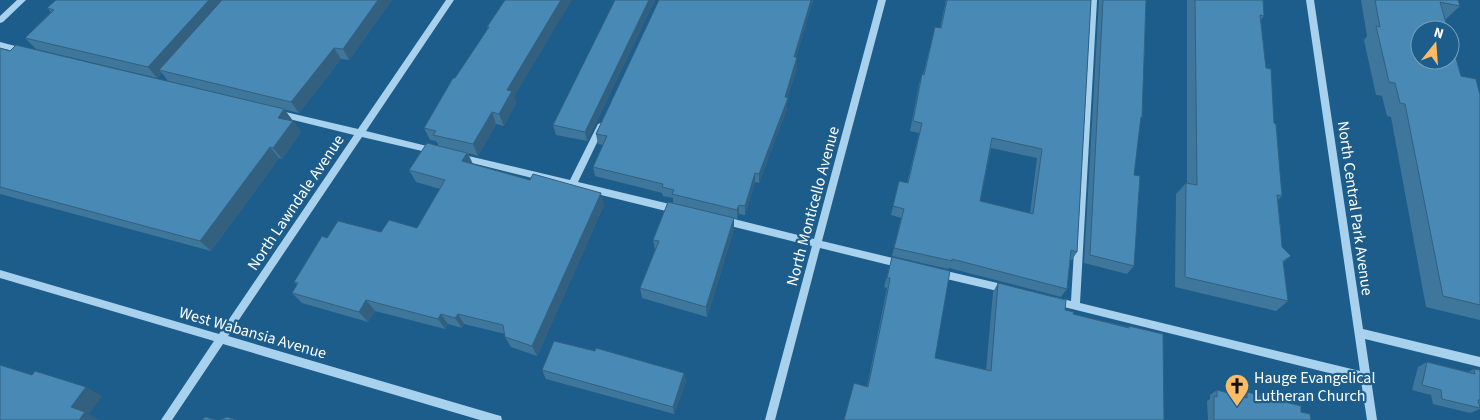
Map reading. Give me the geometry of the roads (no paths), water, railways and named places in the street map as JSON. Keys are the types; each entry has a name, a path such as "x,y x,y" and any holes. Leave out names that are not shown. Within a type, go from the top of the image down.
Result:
{"street":[{"path":"0,20 22,0"},
{"name":"North Lawndale Avenue","path":"166,420 450,0"},
{"name":"North Monticello Avenue","path":"770,420 882,0"},
{"path":"1075,306 1093,0"},
{"name":"North Central Park Avenue","path":"1310,0 1372,420"},
{"path":"0,45 36,54"},
{"path":"265,110 686,212"},
{"path":"573,184 607,114"},
{"path":"714,218 913,267"},
{"path":"932,272 1018,292"},
{"name":"West Wabansia Avenue","path":"0,274 497,420"},
{"path":"1046,299 1366,377"},
{"path":"1360,333 1480,362"}],"place":[{"name":"Hauge Evangelical Lutheran Church","path":"1237,407"}]}
